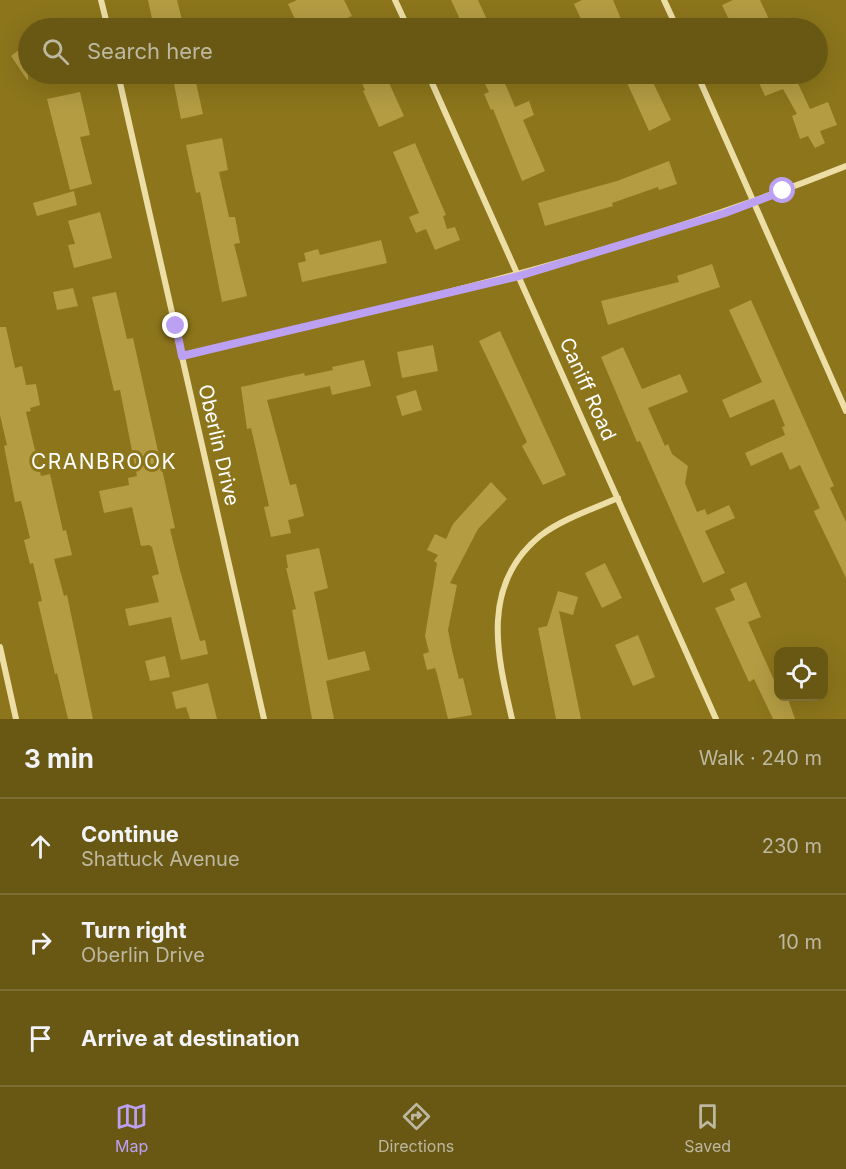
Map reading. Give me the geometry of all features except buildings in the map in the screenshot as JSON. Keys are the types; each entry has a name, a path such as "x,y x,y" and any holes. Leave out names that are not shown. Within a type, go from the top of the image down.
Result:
{"street":[{"path":"101,0 106,18"},
{"path":"395,0 403,18"},
{"path":"664,0 672,18"},
{"name":"Oberlin Drive","path":"120,84 264,719"},
{"name":"Caniff Road","path":"433,84 716,719"},
{"path":"701,84 846,411"},
{"path":"182,356 519,276 754,203 846,166"},
{"path":"512,719 498,657 496,630 500,601 509,577 539,537 618,498"},
{"path":"0,647 16,719"}],"district":[{"name":"CRANBROOK","path":"104,461"}],"route":[{"path":"176,326 182,356 519,276 725,213 783,191"}]}
